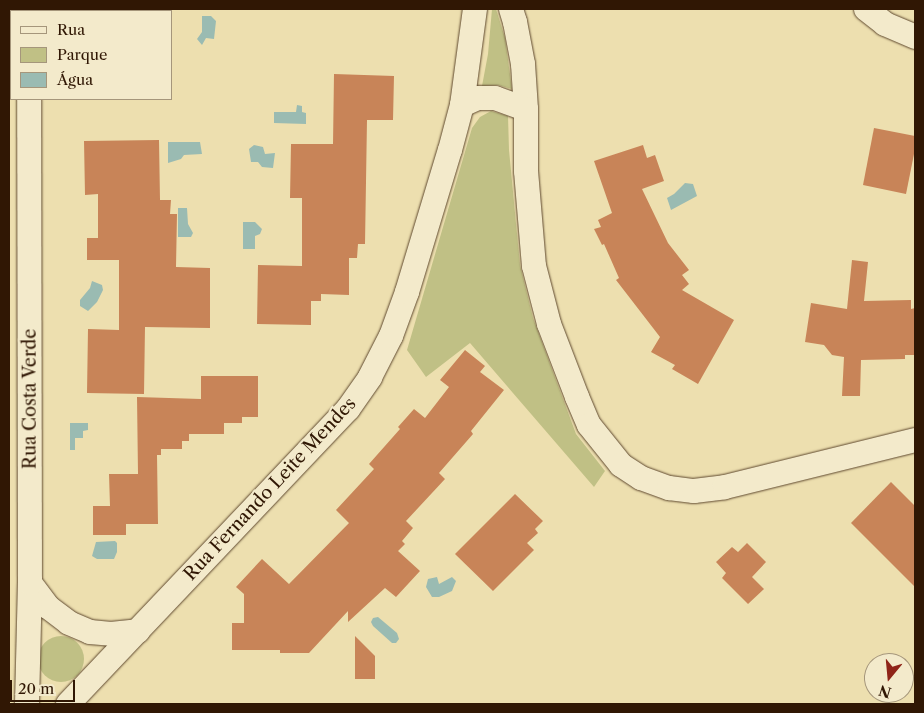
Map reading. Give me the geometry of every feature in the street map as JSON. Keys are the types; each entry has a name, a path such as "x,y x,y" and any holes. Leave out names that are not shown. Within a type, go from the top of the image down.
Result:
{"street":[{"name":"Rua Fernando Leite Mendes","path":"68,704 348,409 370,377 391,336 407,292 462,105 475,9"},
{"path":"511,9 523,64 529,222 534,266 547,314 589,424 621,465 641,478 669,488 694,491 725,487 915,440"},
{"path":"866,9 884,24 915,37"},
{"path":"462,105 478,98 496,98 526,109"},
{"name":"Rua Costa Verde","path":"26,702 30,582 29,100"},
{"path":"30,582 48,607 69,623 90,632 111,634 138,631"}],"green space":[{"path":"492,9 496,9 505,38 512,89 498,85 482,86 488,54"},
{"path":"491,111 508,116 509,150 520,265 533,318 576,434 605,471 594,487 470,343 426,377 407,350 472,128 480,117"},
{"path":"56,636 66,636 80,646 84,659 80,672 74,678 66,682 56,682 42,672 38,664 38,654 48,640"}],"water":[{"path":"202,16 211,16 216,21 214,39 206,38 202,45 197,39 202,32"},
{"path":"297,105 302,106 302,112 306,113 306,124 274,123 274,112 296,112"},
{"path":"168,142 200,142 202,154 184,155 181,159 168,163"},
{"path":"254,145 263,147 265,154 275,153 273,168 262,167 258,162 251,162 249,149"},
{"path":"685,183 693,184 697,196 671,210 667,198"},
{"path":"178,208 187,208 188,224 193,233 191,237 178,237"},
{"path":"243,222 255,222 262,229 260,234 255,236 255,249 243,249"},
{"path":"92,281 102,285 103,290 97,302 88,311 80,306 80,300 90,288"},
{"path":"70,423 88,423 88,430 83,431 83,438 75,438 75,450 70,450"},
{"path":"115,541 117,543 117,552 114,559 97,559 92,556 96,542"},
{"path":"437,577 439,584 452,577 456,581 452,591 439,597 432,597 426,587 428,579"},
{"path":"378,617 397,633 399,639 396,643 392,643 373,626 371,622 373,618"}],"building":[{"path":"334,74 394,76 393,120 367,120 365,244 358,244 357,258 349,258 349,295 321,294 321,301 311,301 311,325 257,324 258,265 302,266 302,198 290,198 291,144 333,144"},
{"path":"874,128 915,136 915,149 906,194 863,185"},
{"path":"159,140 160,200 171,200 170,214 177,214 176,267 210,268 210,328 145,327 144,394 87,393 88,329 119,330 119,260 87,260 87,238 98,238 98,194 85,195 84,141"},
{"path":"643,145 647,158 655,155 664,181 642,189 668,243 689,270 682,275 689,284 682,290 734,320 698,384 672,369 675,365 651,352 660,337 616,280 619,278 604,244 602,245 594,229 601,227 598,220 612,213 594,161"},
{"path":"852,260 868,262 864,301 911,300 911,309 915,308 915,355 905,355 905,359 861,360 860,396 842,396 844,357 832,355 824,345 805,342 811,303 847,309"},
{"path":"465,350 485,366 480,372 504,390 471,431 473,434 439,473 445,479 406,521 413,528 402,541 405,544 398,551 420,571 396,597 385,588 348,622 348,611 309,653 280,653 280,650 232,650 232,623 244,623 244,594 236,587 262,559 289,584 349,523 336,510 374,469 369,464 400,429 398,427 414,409 425,418 449,387 440,380"},
{"path":"201,376 258,376 258,417 242,417 242,423 224,423 224,434 189,434 189,441 182,441 182,449 161,449 161,455 157,455 158,524 126,524 126,535 93,535 93,506 110,506 109,474 138,474 137,397 201,399"},
{"path":"891,482 915,506 915,587 851,523"},
{"path":"515,494 543,521 535,529 538,533 527,543 534,550 493,591 455,554"},
{"path":"747,543 766,562 752,577 764,589 748,604 722,578 726,573 716,562 732,547 738,552"},
{"path":"355,636 375,656 375,679 355,679"}]}
